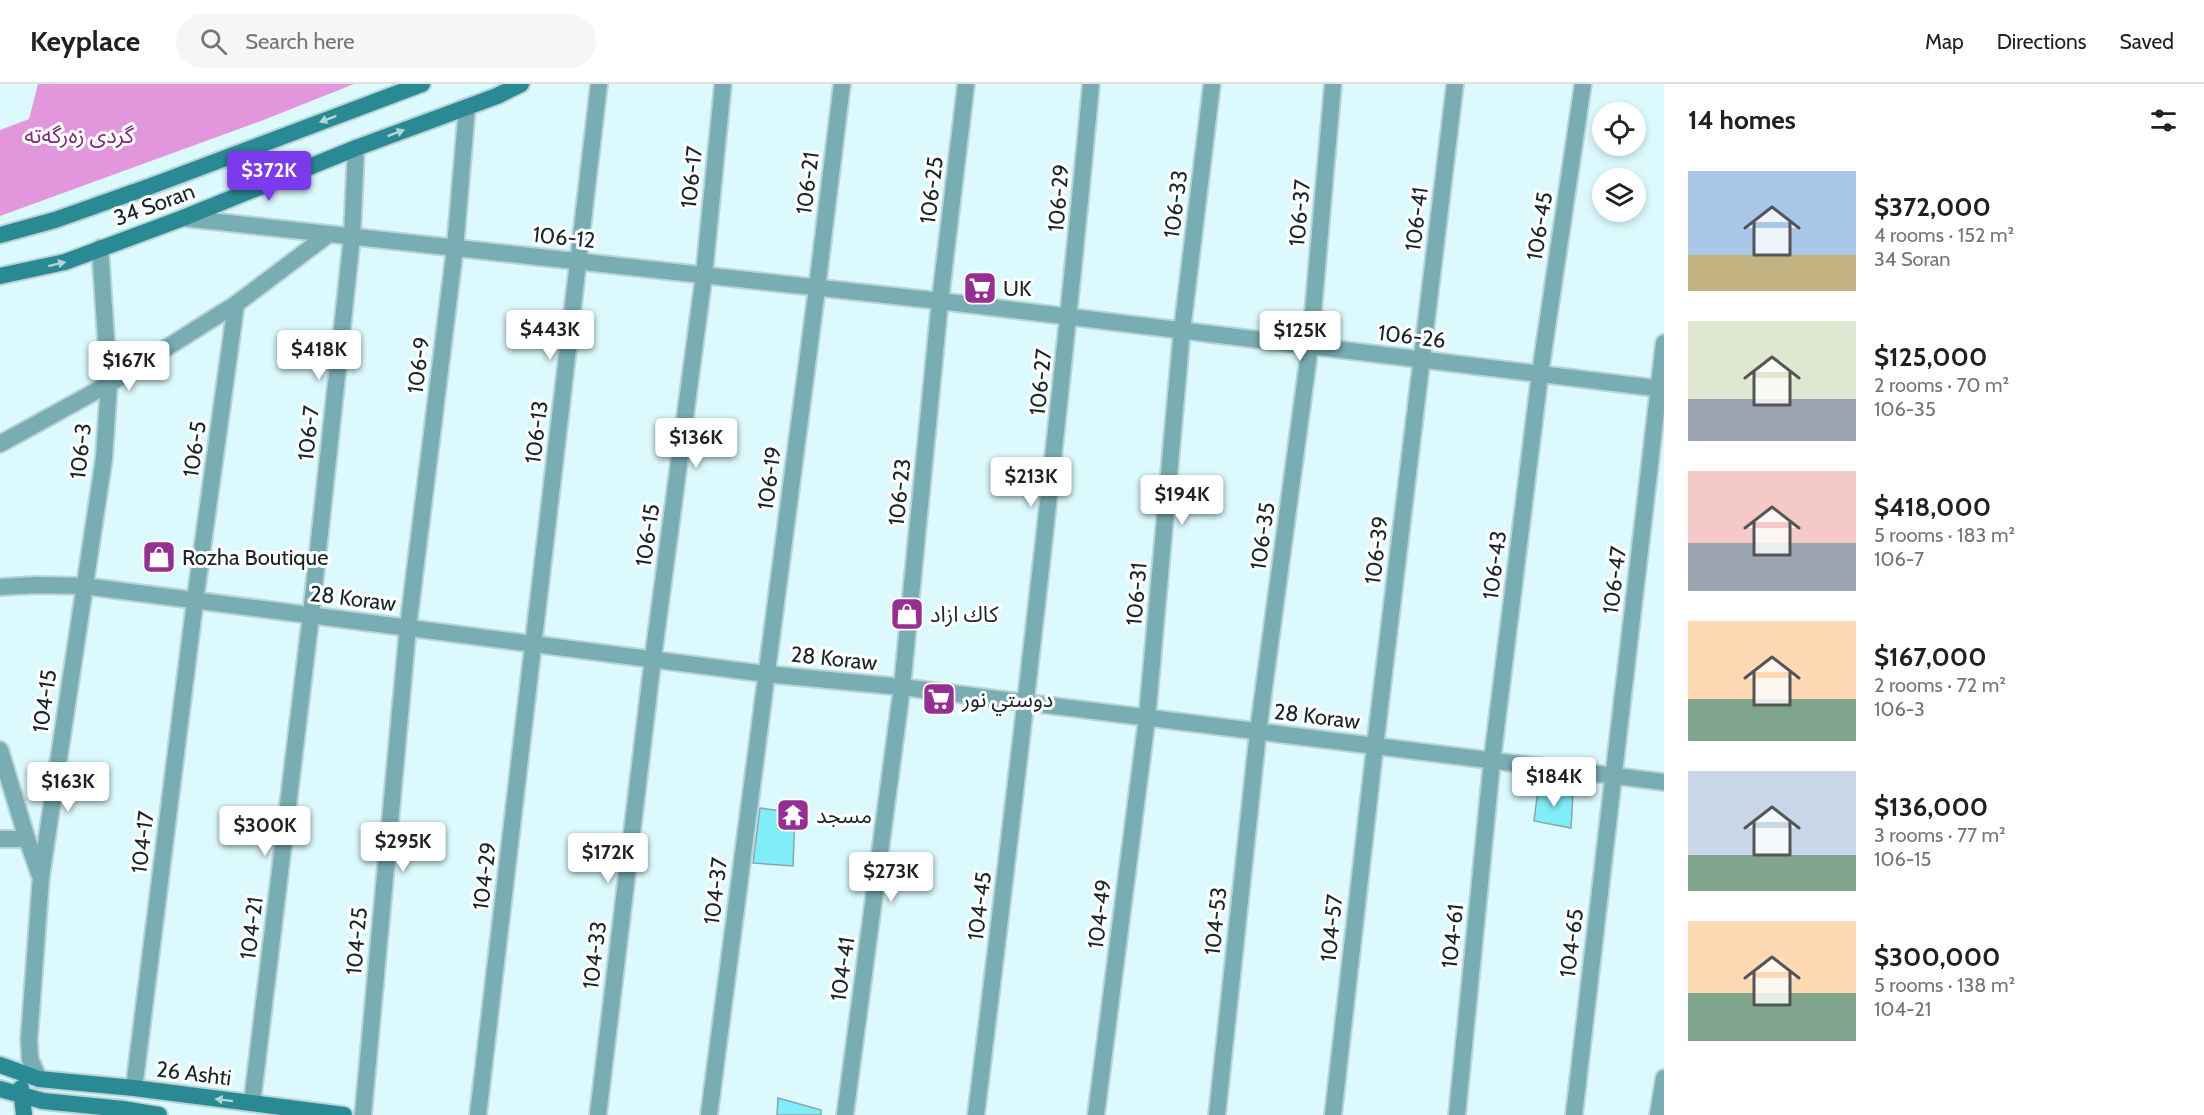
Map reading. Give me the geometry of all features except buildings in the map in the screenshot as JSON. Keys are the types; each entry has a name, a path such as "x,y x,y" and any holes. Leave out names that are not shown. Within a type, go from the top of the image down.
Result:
{"main road":[{"name":"34 Soran","path":"0,235 54,220 151,186 422,84"},
{"name":"34 Soran","path":"0,276 65,262 183,218 356,148 497,96 521,84"},
{"name":"26 Ashti","path":"0,1065 39,1080 134,1088 344,1115"},
{"path":"19,1072 24,1115"},
{"path":"39,1080 44,1108"},
{"name":"26 Ashti","path":"0,1089 44,1108 159,1115"}],"street":[{"name":"106-13","path":"534,643 599,84"},
{"name":"106-17","path":"704,275 723,84"},
{"name":"106-21","path":"818,288 842,84"},
{"name":"106-25","path":"940,301 966,84"},
{"name":"106-29","path":"1070,317 1091,84"},
{"name":"106-33","path":"1182,330 1212,84"},
{"name":"106-37","path":"1310,346 1333,84"},
{"name":"106-41","path":"1422,360 1455,84"},
{"name":"106-45","path":"1540,374 1583,84"},
{"name":"106-9","path":"408,627 456,248 467,107"},
{"name":"106-7","path":"311,615 352,237 356,148"},
{"name":"106-12","path":"183,218 940,301"},
{"path":"0,444 109,384 236,304 329,234"},
{"name":"106-3","path":"84,586 104,458 109,384 100,248"},
{"name":"106-15","path":"653,658 704,275"},
{"name":"106-19","path":"766,674 818,288"},
{"name":"106-26","path":"940,301 1661,389"},
{"name":"106-23","path":"902,687 940,301"},
{"name":"106-5","path":"195,601 236,304"},
{"name":"106-27","path":"1027,703 1070,317"},
{"name":"106-31","path":"1147,718 1182,330"},
{"name":"106-47","path":"1614,776 1661,389 1664,344"},
{"name":"106-35","path":"1258,732 1310,346"},
{"name":"106-39","path":"1375,746 1422,360"},
{"name":"106-43","path":"1492,761 1540,374"},
{"name":"28 Koraw","path":"0,587 84,586 766,674 902,687 1664,782"},
{"name":"104-15","path":"39,1080 30,1059 29,1039 41,877 84,586"},
{"name":"104-17","path":"134,1088 195,601"},
{"name":"104-21","path":"252,1103 311,615"},
{"name":"104-25","path":"363,1115 408,627"},
{"name":"104-29","path":"478,1115 534,643"},
{"name":"104-33","path":"598,1115 653,658"},
{"name":"104-37","path":"709,1115 766,674"},
{"name":"104-41","path":"845,1115 902,687"},
{"name":"104-45","path":"976,1115 1027,703"},
{"name":"104-49","path":"1096,1115 1147,718"},
{"name":"104-53","path":"1217,1115 1258,732"},
{"name":"104-57","path":"1333,1115 1375,746"},
{"path":"0,750 41,877"},
{"name":"104-61","path":"1457,1115 1492,761"},
{"name":"104-65","path":"1574,1115 1614,776"},
{"path":"0,839 27,839"},
{"name":"104-15","path":"19,1072 29,1039"},
{"path":"1658,1115 1664,1078"}],"green space":[{"name":"گردی زەرگەتە","path":"38,84 354,84 261,121 0,216 0,130 29,119"}],"place":[{"name":"UK","path":"980,288"},
{"name":"Rozha Boutique","path":"159,557"},
{"name":"كاك ازاد","path":"907,614"},
{"name":"دوستي نور","path":"939,699"},
{"name":"مسجد","path":"793,815"}]}
